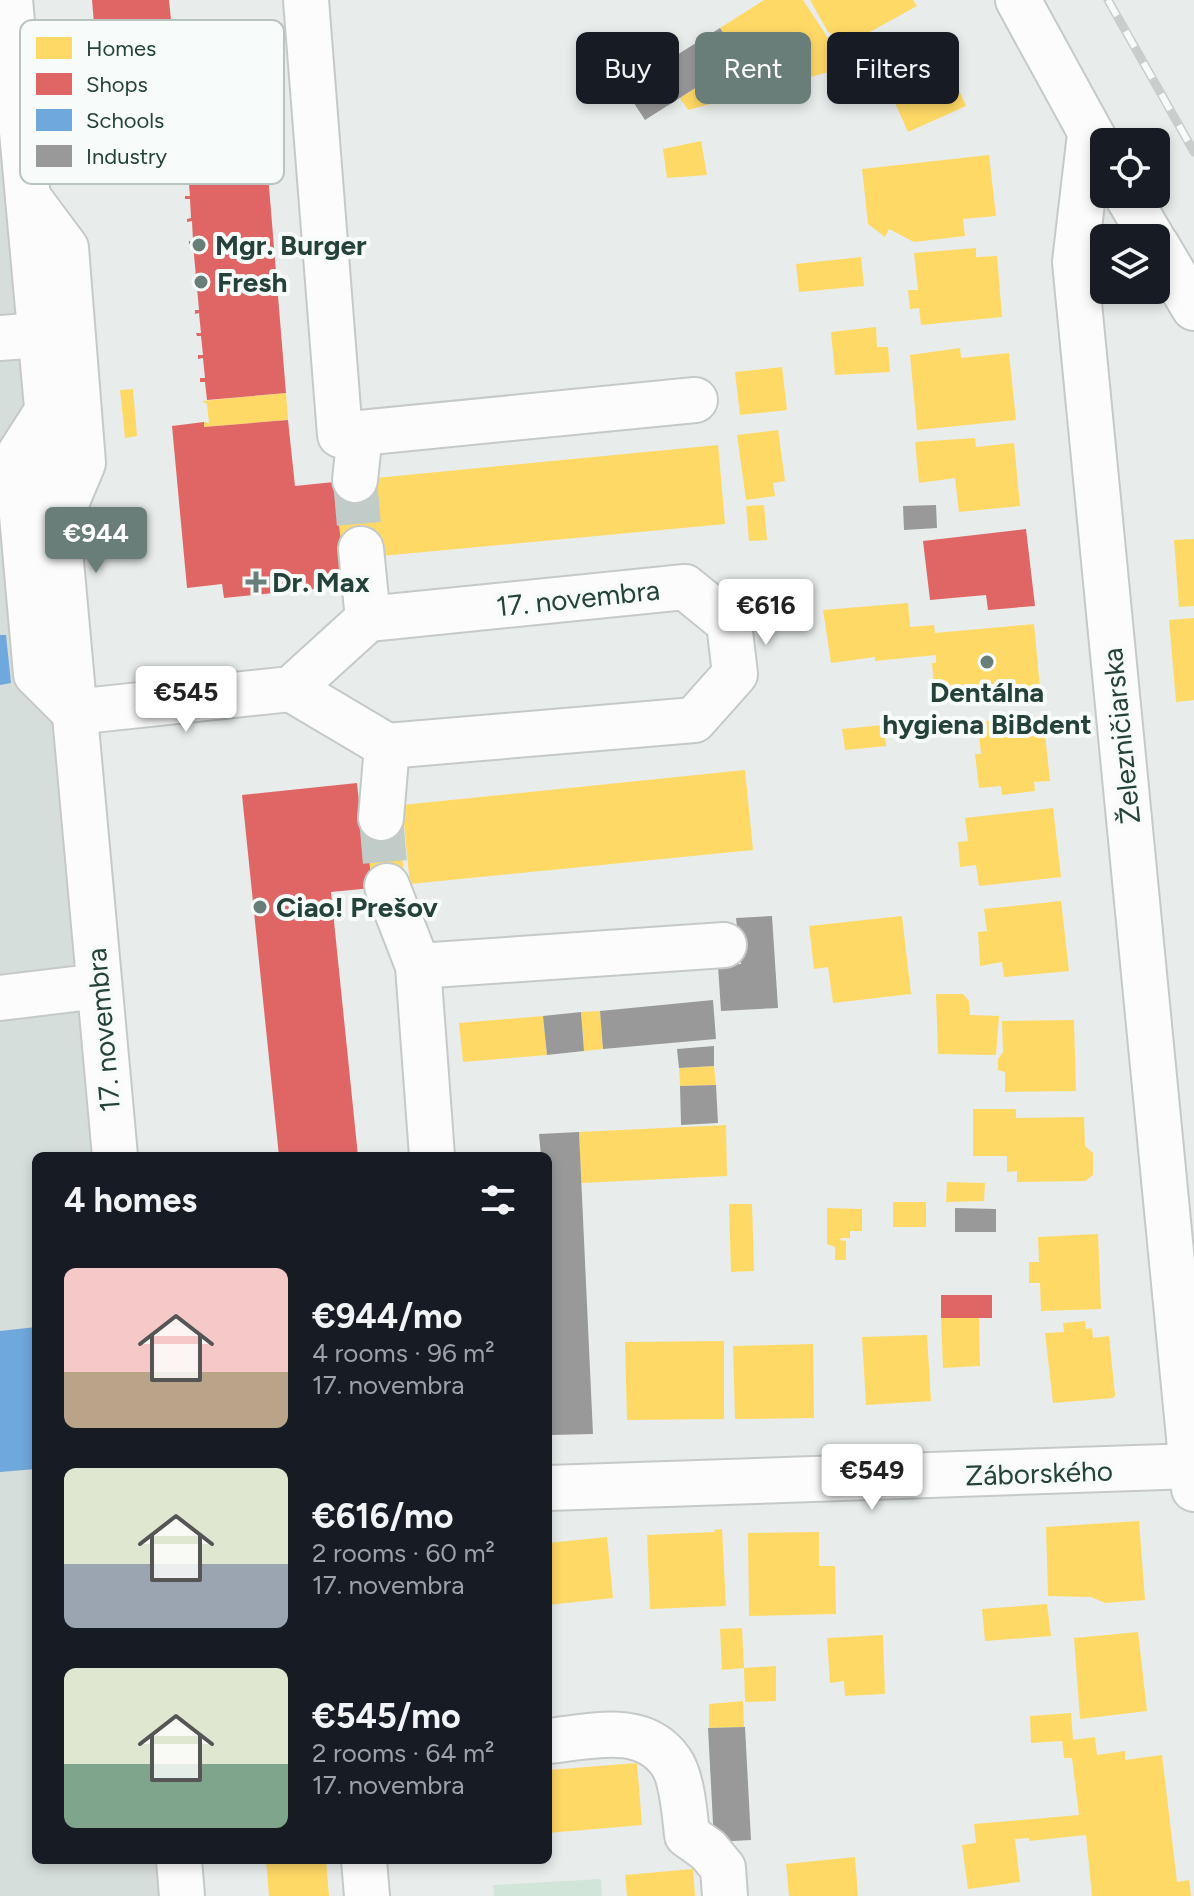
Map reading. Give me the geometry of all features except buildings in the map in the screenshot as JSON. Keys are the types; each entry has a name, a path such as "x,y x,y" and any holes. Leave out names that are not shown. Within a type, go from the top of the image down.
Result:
{"street":[{"name":"17. novembra","path":"10,0 20,109"},
{"path":"306,0 340,435 695,400"},
{"name":"Železničiarska","path":"1018,0 1090,132"},
{"name":"Železničiarska","path":"1090,182 1075,262 1193,1474"},
{"name":"17. novembra","path":"27,184 20,336 47,411 115,1152"},
{"path":"28,197 66,248 83,463 57,524"},
{"path":"1170,268 1194,308"},
{"path":"47,411 17,458 36,674 74,712 291,689 368,619 361,549"},
{"path":"355,480 360,433"},
{"name":"17. novembra","path":"368,619 685,587 729,623 735,674 694,720 387,746"},
{"path":"291,689 387,746 381,818"},
{"path":"387,886 418,966 432,1152"},
{"path":"418,966 724,945"},
{"path":"0,998 99,986"},
{"name":"Záborského","path":"552,1488 1193,1474"},
{"path":"552,1741 614,1734 635,1736 655,1745 673,1763 687,1835 708,1850 723,1868 725,1896"},
{"path":"179,1864 182,1896"},
{"path":"364,1864 367,1896"}],"shaded area":[{"path":"0,0 123,1152 32,1152 32,1864 188,1864 191,1896 0,1896"}],"green space":[{"path":"601,1879 602,1896 494,1896 493,1885"}],"tunnel":[{"path":"355,480 361,549"},
{"path":"381,818 387,886"}],"railway":[{"path":"1108,0 1194,152"}],"place":[{"name":"Mgr. Burger","path":"199,245"},
{"name":"Fresh","path":"201,282"},
{"name":"Dr. Max","path":"256,582"},
{"name":"Dentálna hygiena BiBdent","path":"987,662"},
{"name":"Ciao! Prešov","path":"260,907"}]}
